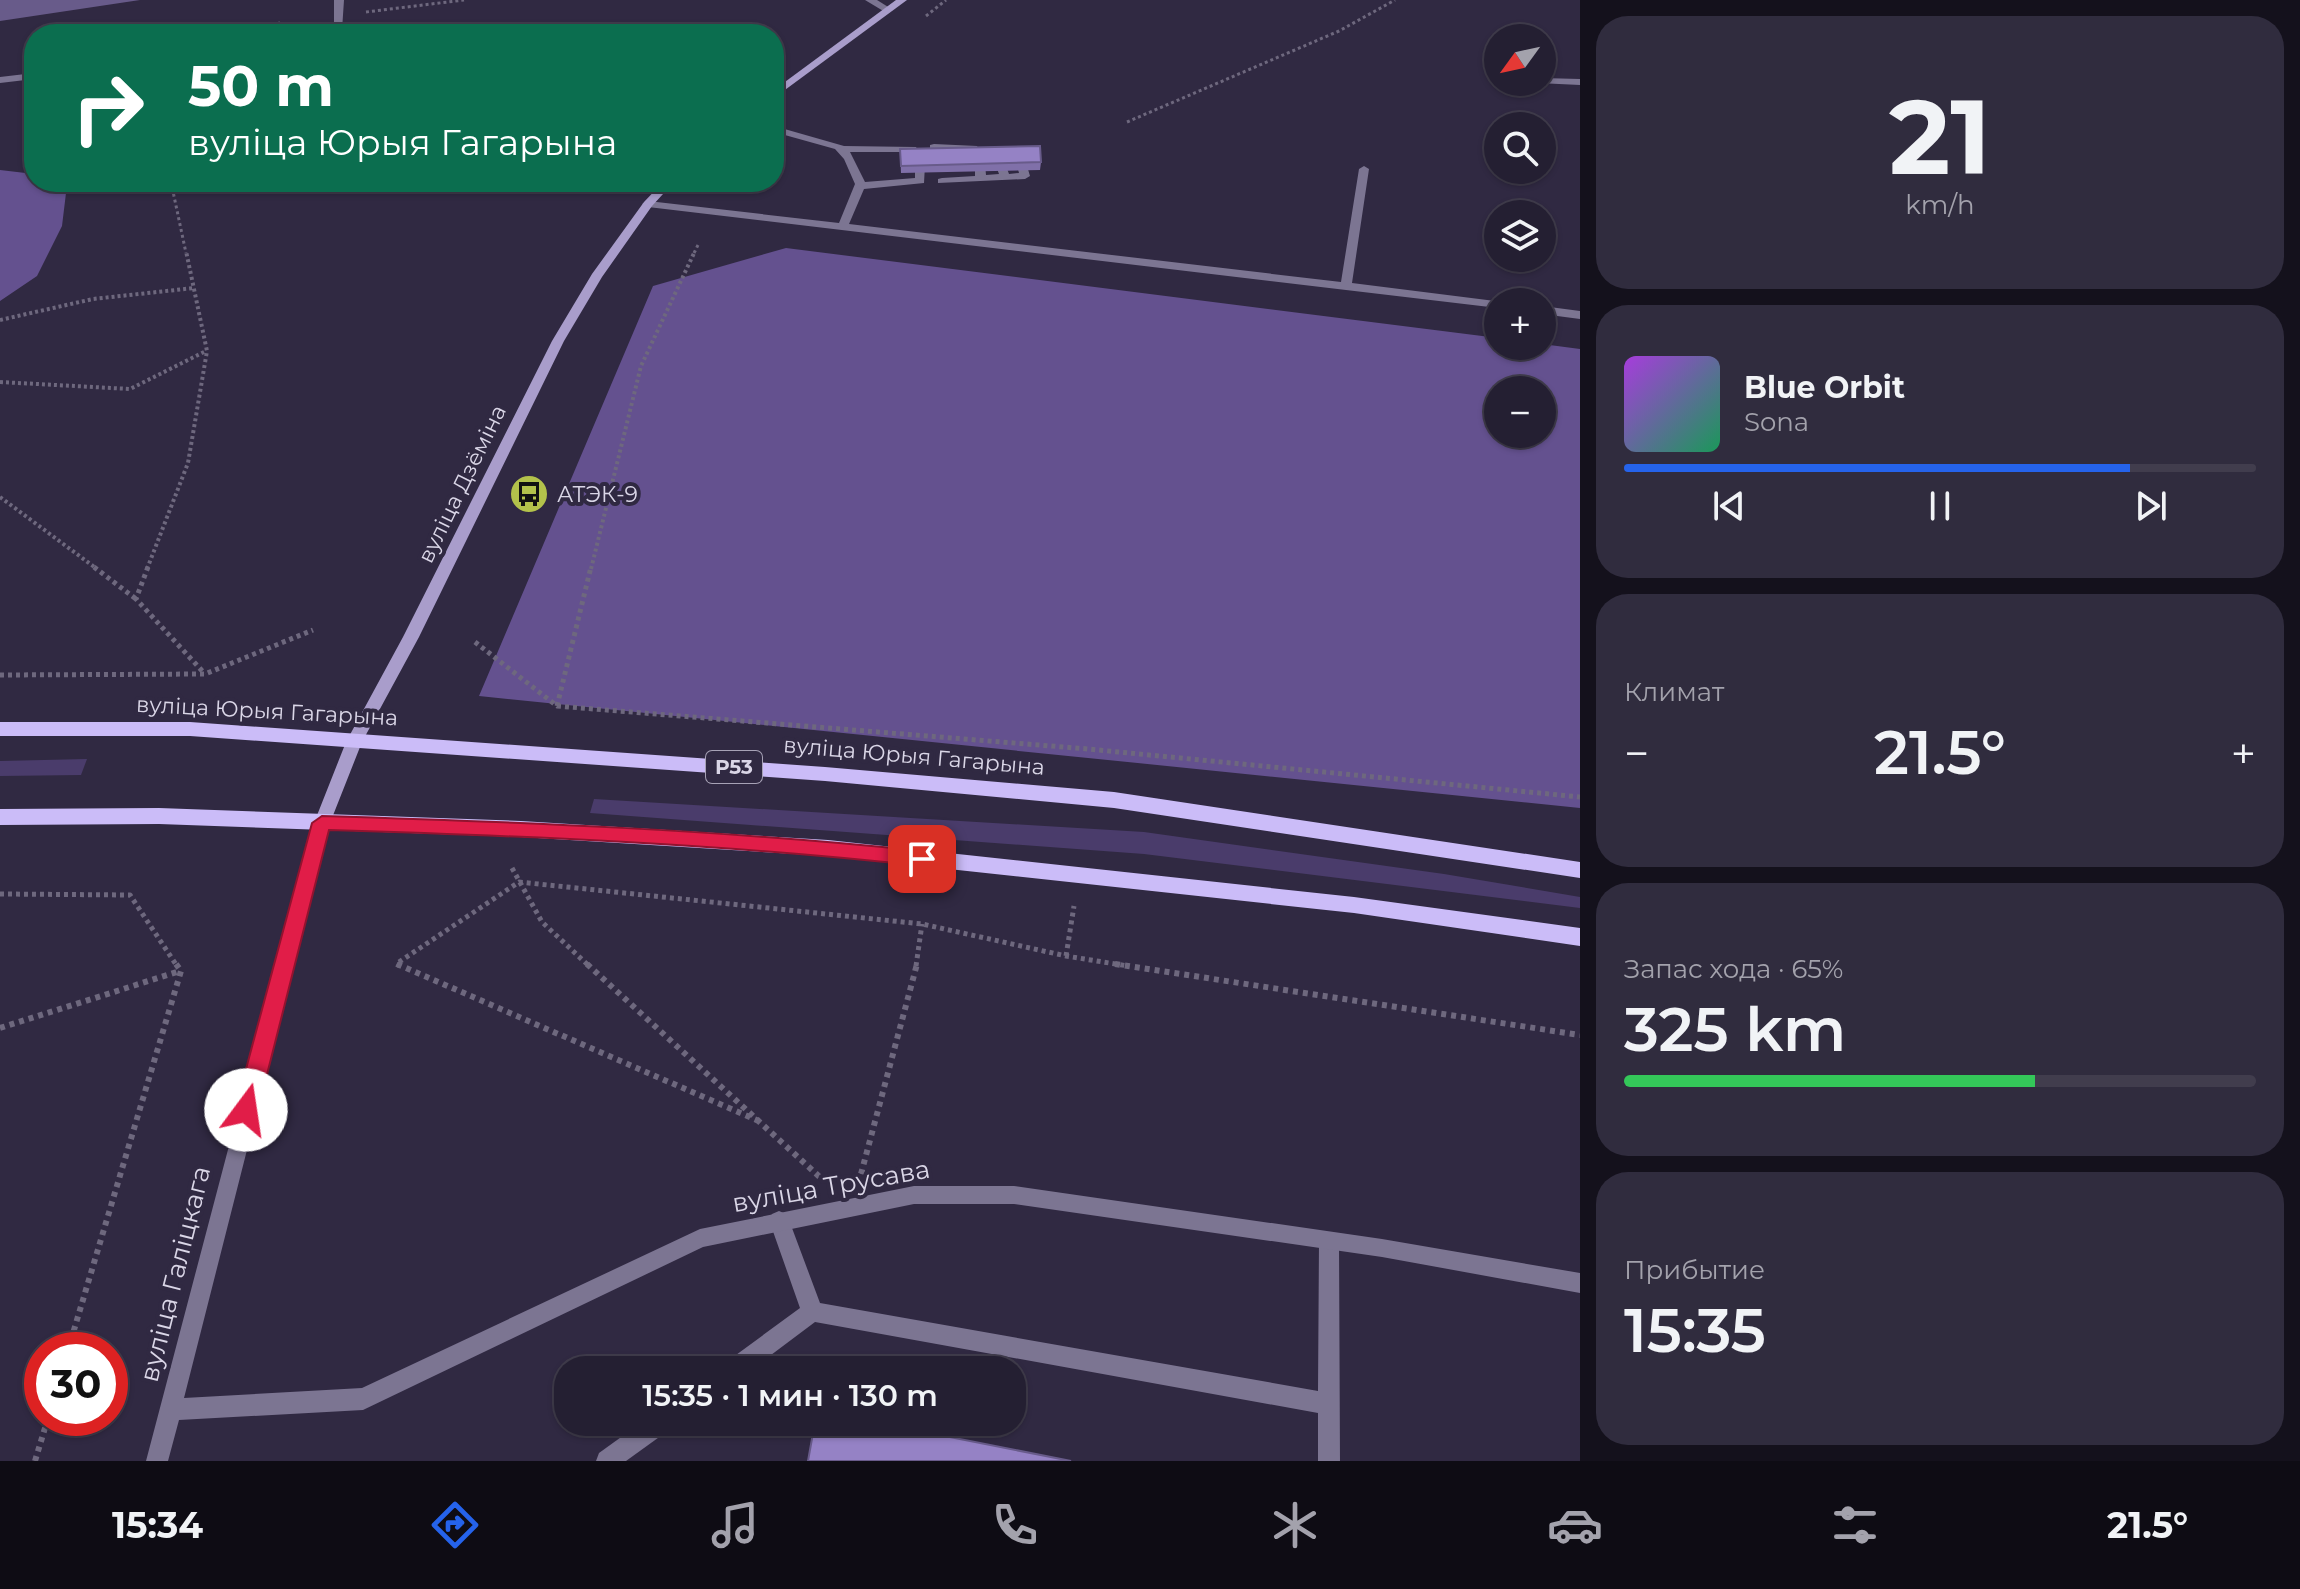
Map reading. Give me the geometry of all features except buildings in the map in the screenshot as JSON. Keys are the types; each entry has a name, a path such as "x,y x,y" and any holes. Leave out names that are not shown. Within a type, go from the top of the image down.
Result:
{"main road":[{"path":"784,88 902,0"},
{"name":"вуліца Дзёміна","path":"322,823 354,742 411,637 558,341 596,277 659,192"},
{"name":"вуліца Юрыя Гагарына","path":"0,729 190,729 825,774 1114,800 1580,870"},
{"path":"0,817 159,816 521,829 828,848 1354,905 1580,937"}],"street":[{"path":"339,0 339,24"},
{"path":"870,0 888,10"},
{"path":"0,80 24,77"},
{"path":"1556,81 1580,82"},
{"path":"784,132 841,149 912,149 936,156 973,148 1018,148 1025,176 859,186"},
{"path":"973,148 980,164 981,179"},
{"path":"841,149 849,158 859,186 843,226"},
{"path":"912,149 920,165 920,181"},
{"path":"995,149 1005,177"},
{"path":"936,156 942,181"},
{"path":"1346,286 1364,169"},
{"path":"648,204 1484,302"},
{"path":"1556,312 1580,315"},
{"name":"вуліца Галіцкага","path":"157,1461 322,823"},
{"name":"вуліца Трусава","path":"169,1410 363,1399 700,1238 914,1195 1014,1195 1382,1248 1580,1283"},
{"path":"779,1220 812,1312"},
{"path":"1329,1241 1329,1461"},
{"path":"752,1356 812,1312 1329,1404"},
{"path":"607,1461 642,1436"}],"path":[{"path":"1127,122 1339,31 1395,0"},
{"path":"136,599 188,463 207,351 173,192"},
{"path":"557,706 641,366 698,245"},
{"path":"0,320 93,299 194,288"},
{"path":"0,382 130,389 207,351"},
{"path":"0,497 136,599 205,674"},
{"path":"0,675 205,674 313,630"},
{"path":"475,642 557,706 1088,749 1580,797"},
{"path":"512,868 542,922 852,1207 920,951 922,924"},
{"path":"1066,956 1079,875"},
{"path":"759,1121 396,964 519,882 922,924 1066,956 1580,1035"},
{"path":"0,894 130,895 181,971"},
{"path":"0,1028 181,971"},
{"path":"73,1332 181,971"},
{"path":"35,1461 43,1436"}],"shaded area":[{"path":"0,170 24,173 24,192 66,193 62,226 37,276 0,301"},
{"path":"786,248 1484,336 1484,360 1556,360 1556,346 1580,349 1580,808 479,696 653,286"},
{"path":"87,759 81,775 0,776 0,761"},
{"path":"594,799 1144,832 1444,874 1580,897 1580,908 1144,854 590,813"}],"place":[{"name":"АТЭК-9","path":"529,494"}],"route":[{"path":"246,1110 322,823 521,829 828,848 922,859"}]}
